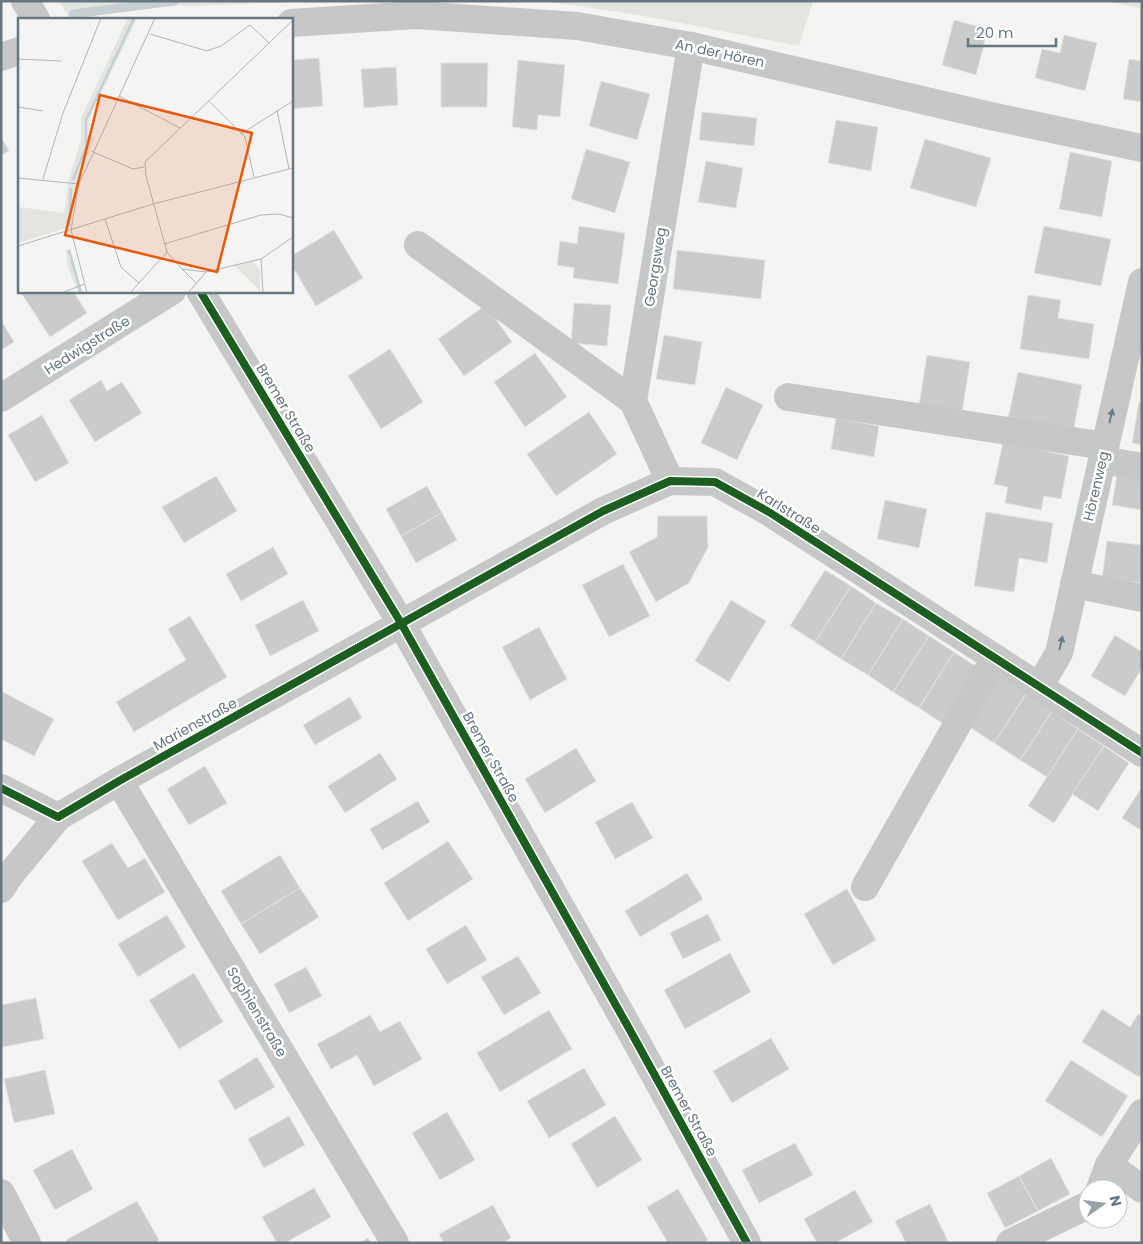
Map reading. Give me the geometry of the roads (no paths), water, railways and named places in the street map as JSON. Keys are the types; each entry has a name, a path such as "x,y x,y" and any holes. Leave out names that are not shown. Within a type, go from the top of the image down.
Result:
{"street":[{"path":"25,1 35,18"},
{"name":"An der Hören","path":"292,23 415,8 578,26 691,46 986,115 1142,148"},
{"name":"Georgsweg","path":"633,401 691,46"},
{"path":"1,57 18,51"},
{"path":"418,245 633,401 670,481"},
{"name":"Hörenweg","path":"1040,687 1058,653 1142,282"},
{"name":"Hedwigstraße","path":"1,398 170,292"},
{"name":"Bremer Straße","path":"201,292 401,623 631,1032 747,1243"},
{"path":"788,397 1103,453 1142,467"},
{"name":"Karlstraße","path":"401,623 603,511 670,481 715,482 769,512 1142,753"},
{"path":"1074,584 1142,598"},
{"name":"Marienstraße","path":"1,889 10,874 58,817 401,623"},
{"path":"865,887 995,658"},
{"name":"Sophienstraße","path":"120,781 395,1243"},
{"path":"1,788 58,817"},
{"path":"1142,1113 1105,1177 1142,1190"},
{"path":"1,1193 27,1243"},
{"path":"1010,1243 1078,1210"}],"waterway":[{"path":"73,14 174,1"}]}
